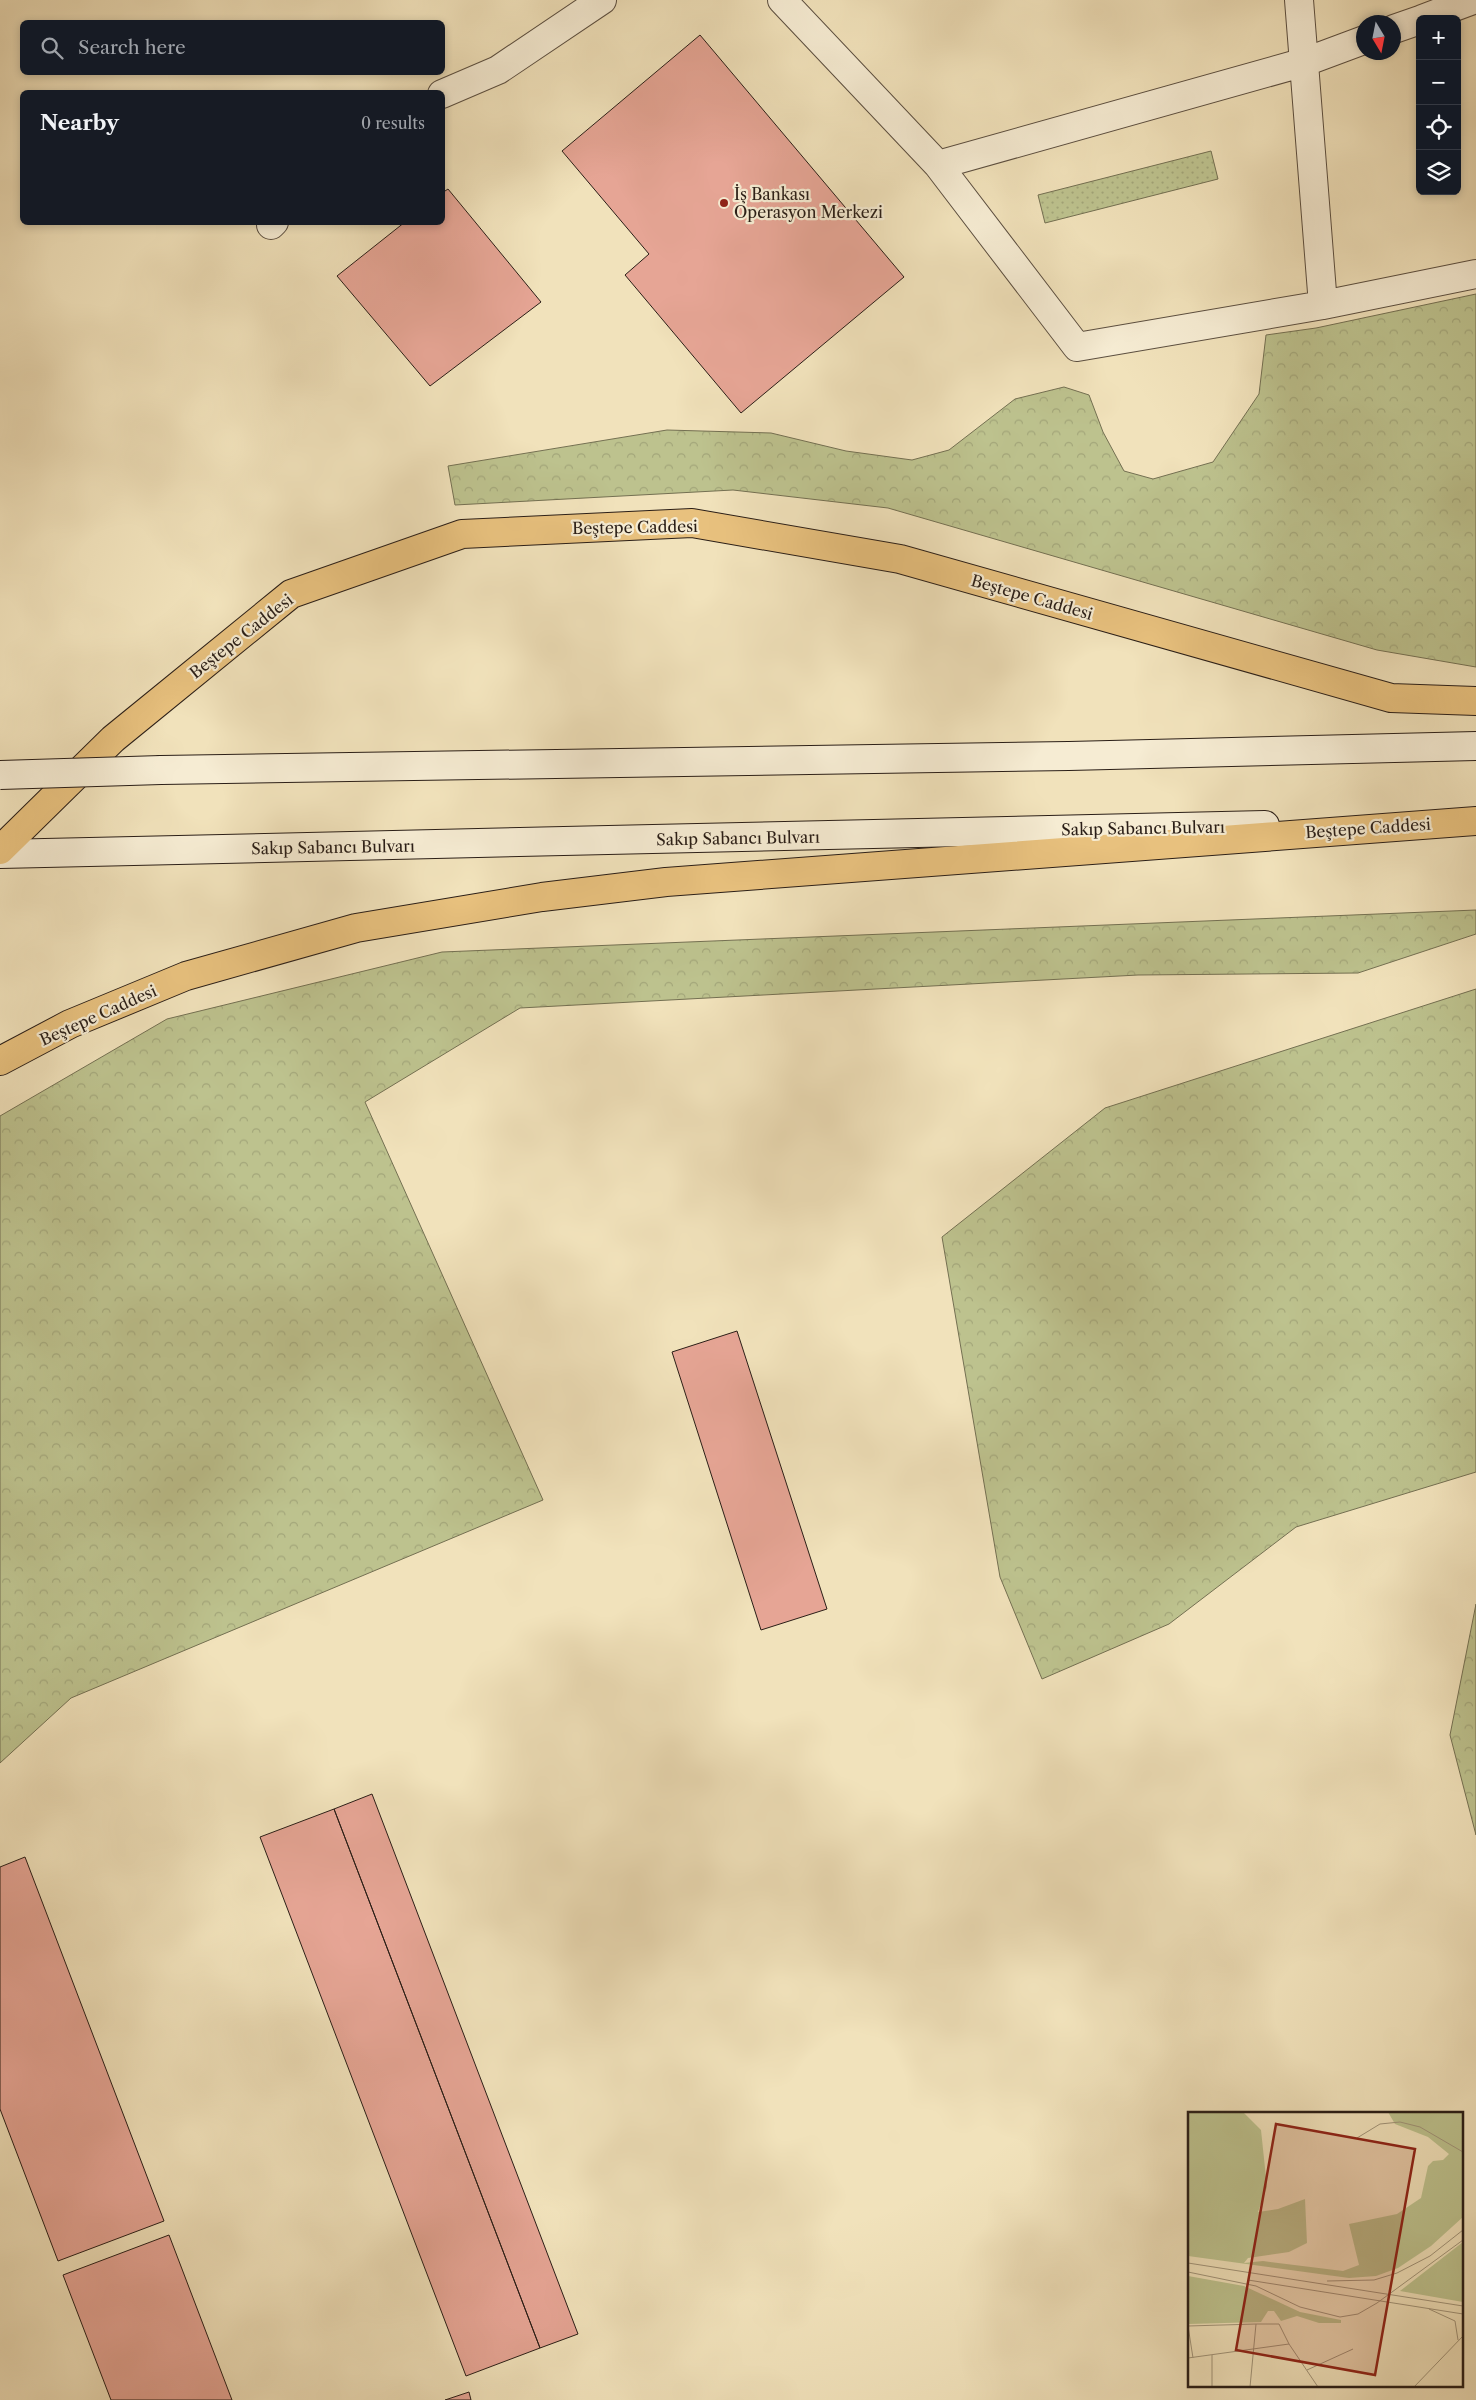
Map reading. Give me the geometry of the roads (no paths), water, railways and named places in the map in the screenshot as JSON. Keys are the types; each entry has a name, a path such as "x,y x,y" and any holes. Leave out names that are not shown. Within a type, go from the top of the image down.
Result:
{"main road":[{"path":"445,93 498,70 602,0"},
{"path":"782,0 938,164 1078,347 1323,305 1476,274"},
{"path":"1299,0 1323,305"},
{"path":"1432,15 1473,0"},
{"path":"1401,26 1416,21"},
{"path":"938,164 1305,62 1356,43"},
{"name":"Beştepe Caddesi","path":"0,850 113,739 291,594 462,534 692,523 900,559 1392,698 1476,701"},
{"path":"0,775 160,770 1069,756 1476,746"},
{"name":"Beştepe Caddesi","path":"0,1061 70,1024 186,976 356,928 542,897 666,882 1476,820"},
{"name":"Sakıp Sabancı Bulvarı","path":"0,854 82,854 1476,820"}],"place":[{"name":"İş Bankası Operasyon Merkezi","path":"724,203"}]}
